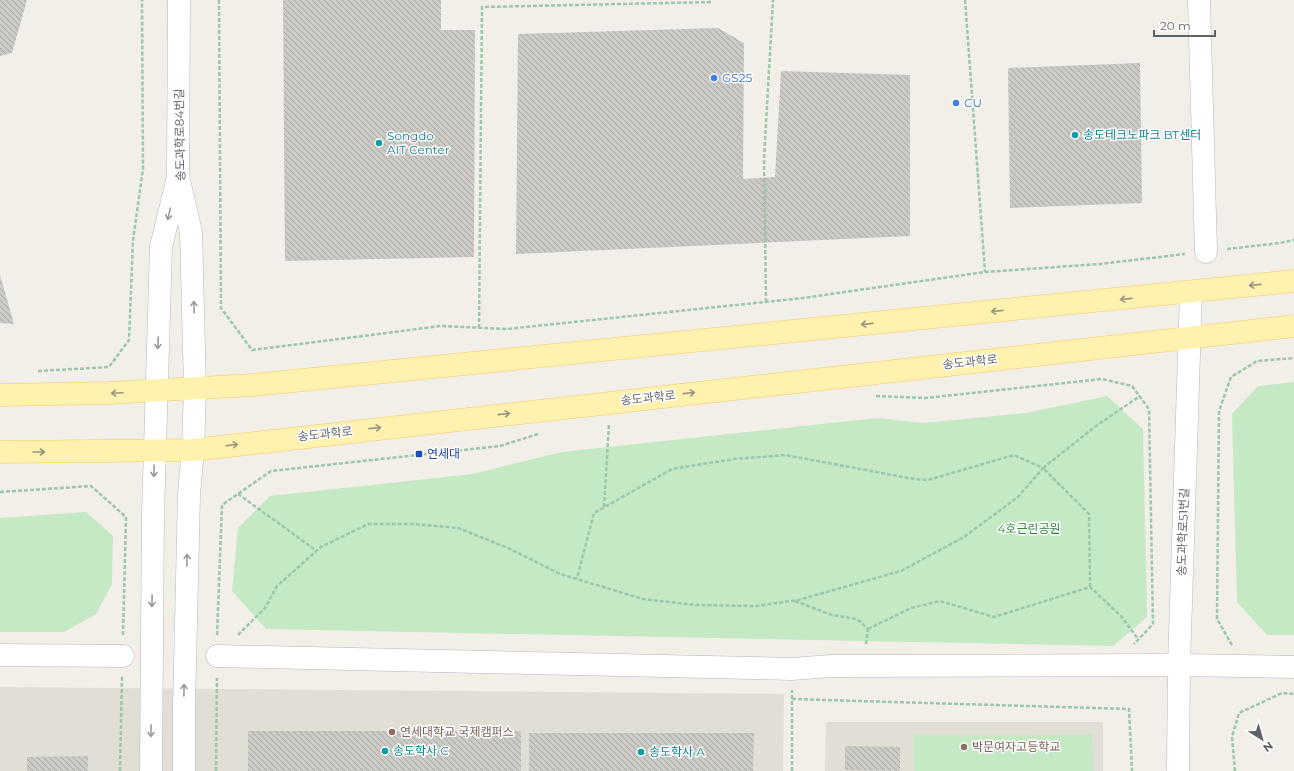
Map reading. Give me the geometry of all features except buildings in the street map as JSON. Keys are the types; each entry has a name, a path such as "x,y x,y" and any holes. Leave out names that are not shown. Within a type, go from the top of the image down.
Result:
{"main road":[{"path":"0,395 156,390 260,384 1294,281"},
{"name":"송도과학로","path":"0,452 193,450 1294,326"}],"street":[{"name":"송도과학로84번길","path":"180,0 178,176 191,232 195,388 193,450 189,494 184,771"},
{"path":"1199,0 1206,252"},
{"path":"151,771 154,450 161,247 178,176"},
{"name":"송도과학로51번길","path":"1178,771 1179,665 1191,292"},
{"path":"0,655 123,656"},
{"path":"216,656 792,669 831,666 1179,665 1294,667"}],"path":[{"path":"31,372 108,367 129,340 133,240 143,168 142,0"},
{"path":"219,0 221,308 252,350 441,326 507,329 766,302 986,272 1100,264 1280,243 1294,240"},
{"path":"766,302 764,159 773,0"},
{"path":"965,0 986,272"},
{"path":"479,328 482,7 713,2"},
{"path":"1233,647 1217,619 1219,411 1231,377 1257,361 1294,358"},
{"path":"874,396 926,398 1102,379 1132,386 1149,409 1153,624 1130,647"},
{"path":"216,656 265,608 277,586 321,547 368,524 414,524 458,528 508,548 560,574 643,599 695,605 756,606 793,600 901,571 964,537 1018,497 1044,468 1096,426 1140,396"},
{"path":"602,424 617,422"},
{"path":"604,508 609,423"},
{"path":"216,771 216,656 222,505 271,470 500,446 542,433"},
{"path":"577,578 594,513 672,469 734,459 784,455 914,480 928,480 1014,455 1044,468 1090,514 1090,587 1121,616 1138,639"},
{"path":"0,492 91,486 126,517 120,771"},
{"path":"238,494 317,551"},
{"path":"868,629 911,608 940,601 994,617 1090,587"},
{"path":"793,600 832,615 858,619 868,629"},
{"path":"865,649 868,629"},
{"path":"792,669 792,771"},
{"path":"1235,771 1232,737 1239,713 1282,693 1294,694"},
{"path":"792,699 1129,709 1132,771"}],"shaded area":[{"name":"연세대학교 국제캠퍼스","path":"0,687 784,694 783,771 0,771"},
{"name":"박문여자고등학교","path":"826,722 1103,722 1103,771 825,771"}],"green space":[{"path":"1294,382 1294,635 1267,635 1237,602 1232,414 1258,386"},
{"name":"4호근린공원","path":"1107,396 1143,429 1147,617 1113,646 266,629 232,591 238,528 270,496 473,474 562,452 877,418 923,423 1026,413"},
{"path":"86,512 113,536 112,584 96,614 64,632 0,632 0,518"},
{"path":"1092,734 1093,771 914,771 913,735"}],"place":[{"name":"GS25","path":"714,78"},
{"name":"CU","path":"956,103"},
{"name":"송도테크노파크 BT센터","path":"1075,135"},
{"name":"Songdo AIT Center","path":"379,143"},
{"name":"연세대","path":"419,454"},
{"name":"연세대학교 국제캠퍼스","path":"392,732"},
{"name":"박문여자고등학교","path":"964,747"},
{"name":"송도학사 C","path":"385,751"},
{"name":"송도학사 A","path":"641,752"}]}
